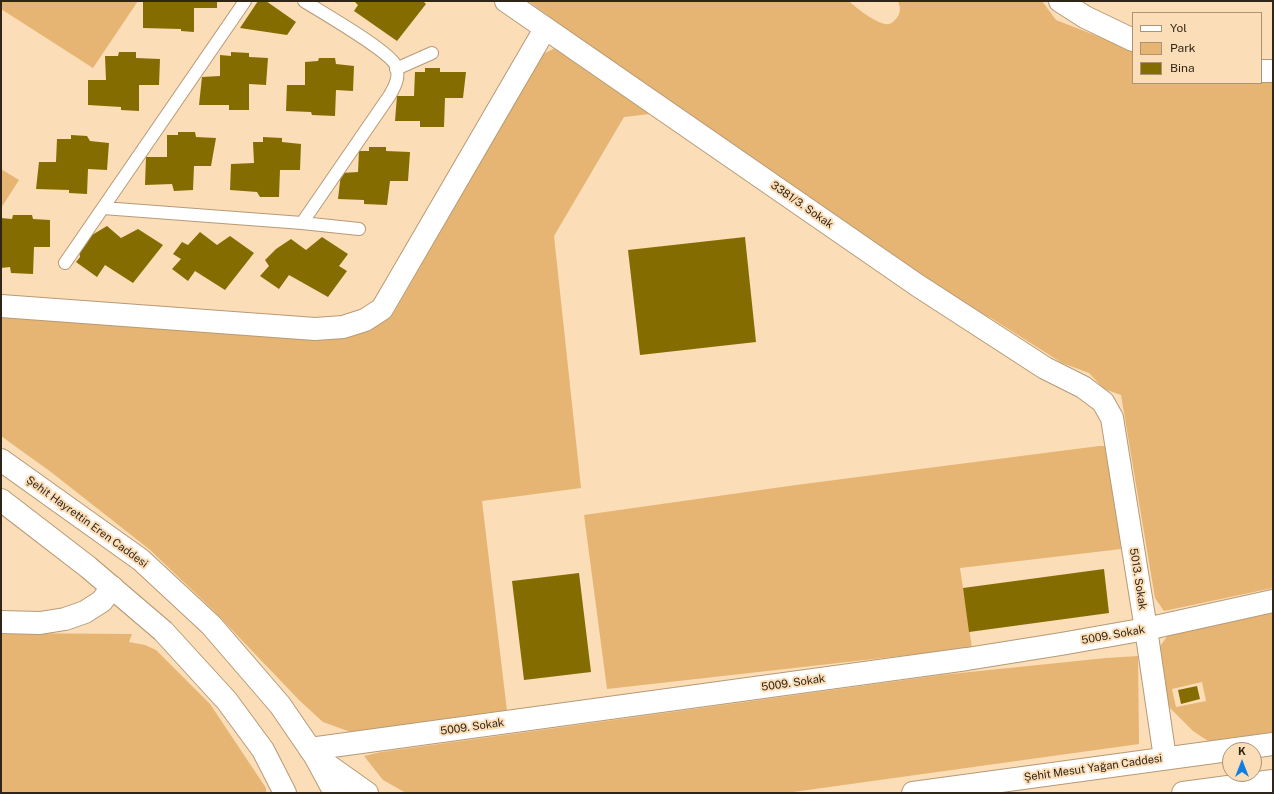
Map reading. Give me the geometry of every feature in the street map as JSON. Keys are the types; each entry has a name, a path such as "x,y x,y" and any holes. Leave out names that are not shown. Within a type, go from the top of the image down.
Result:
{"street":[{"name":"3381/3. Sokak","path":"506,1 917,285 1045,368 1083,387 1103,402"},
{"path":"1060,1 1085,17 1132,40"},
{"path":"1,306 315,329 343,327 365,320 382,309 545,29"},
{"path":"1262,70 1273,71"},
{"name":"5013. Sokak","path":"1103,402 1112,418 1165,758"},
{"name":"Şehit Hayrettin Eren Caddesi","path":"1,460 142,560 211,625 280,705 313,753 335,793"},
{"path":"1,500 88,567 163,631 227,701 263,750 284,793"},
{"path":"1,622 40,623 65,619 85,612 102,601 112,587"},
{"name":"5009. Sokak","path":"313,753 967,659 1146,629 1273,601"},
{"name":"Şehit Mesut Yağan Caddesi","path":"913,793 1273,744"},
{"path":"313,753 367,793"},
{"path":"1183,793 1273,781"}],"lane":[{"path":"65,263 245,1"},
{"path":"302,223 390,95 398,76 391,59 368,42 304,1"},
{"path":"396,69 432,53"},
{"path":"102,208 302,223 359,229"}],"green space":[{"path":"1,1 138,1 93,68 1,9"},
{"path":"528,1 849,1 862,12 874,19 885,24 889,24 894,21 899,14 900,8 898,1 1042,1 1056,20 1132,50 1132,84 1262,84 1262,80 1273,81 1273,588 1164,611 1155,598 1121,395 1104,389 1089,373 1062,363 991,318 964,305 601,54"},
{"path":"555,48 570,52 650,114 624,117 554,236 581,488 482,501 507,711 356,734 323,722 300,701 212,609 149,549 51,472 1,436 1,313 369,329 393,314 543,54"},
{"path":"1,169 19,180 1,208"},
{"path":"1108,446 1121,549 960,568 972,648 607,689 584,515 796,485"},
{"path":"1273,612 1273,732 1208,741 1193,731 1166,704 1156,652 1168,635","holes":["1202,682 1206,701 1176,707 1172,689"]},
{"path":"1,633 132,634 129,642 145,645 156,650 210,704 266,788 266,793 1,793"},
{"path":"1138,656 1139,744 786,793 406,793 383,780 364,756 381,752 941,675"}],"building":[{"path":"143,1 217,1 217,8 194,8 194,32 181,31 181,29 143,28"},
{"path":"258,1 266,1 296,22 287,35 240,28"},
{"path":"423,1 426,4 397,41 354,11 358,5 355,2"},
{"path":"119,52 136,52 136,58 160,59 159,85 139,85 139,111 121,110 121,107 88,105 88,80 106,80 105,56 118,56"},
{"path":"231,52 249,53 249,57 268,58 266,85 249,84 249,110 229,110 229,105 199,105 202,77 220,76 220,55 231,56"},
{"path":"319,58 335,58 336,64 354,66 353,91 336,90 335,116 312,115 311,112 286,111 287,85 305,85 305,62 318,61"},
{"path":"425,68 440,68 440,72 466,72 463,98 445,98 444,127 420,127 420,121 395,121 397,96 414,96 415,72 425,72"},
{"path":"178,132 195,132 196,137 216,138 211,166 194,166 193,190 174,191 172,184 145,185 146,157 167,157 167,135 178,135"},
{"path":"71,135 87,136 90,141 109,143 107,170 88,169 87,194 69,193 69,190 36,189 39,162 56,162 57,139 71,139"},
{"path":"263,137 282,138 282,142 301,144 300,170 280,170 279,197 260,197 257,192 230,190 231,164 254,163 253,142 263,142"},
{"path":"369,147 386,147 386,151 410,152 408,181 390,181 387,205 364,204 364,200 338,199 341,173 358,172 359,151 369,151"},
{"path":"13,215 32,215 33,219 50,220 50,247 34,247 33,274 11,273 10,267 1,268 1,218 12,219"},
{"path":"107,226 121,238 138,229 163,245 133,283 105,265 97,277 76,262 80,257 79,247 89,235 92,235"},
{"path":"200,232 217,245 230,236 254,253 225,290 195,271 188,281 172,269 181,259 173,254 182,242 188,245"},
{"path":"322,237 348,254 339,266 347,271 328,297 289,275 279,289 260,276 269,266 265,260 276,249 291,239 306,250"},
{"path":"745,237 756,342 640,355 628,250"},
{"path":"1104,569 1109,613 969,632 963,588"},
{"path":"579,573 591,672 524,680 512,581"},
{"path":"1197,686 1200,699 1181,704 1178,690"}]}
